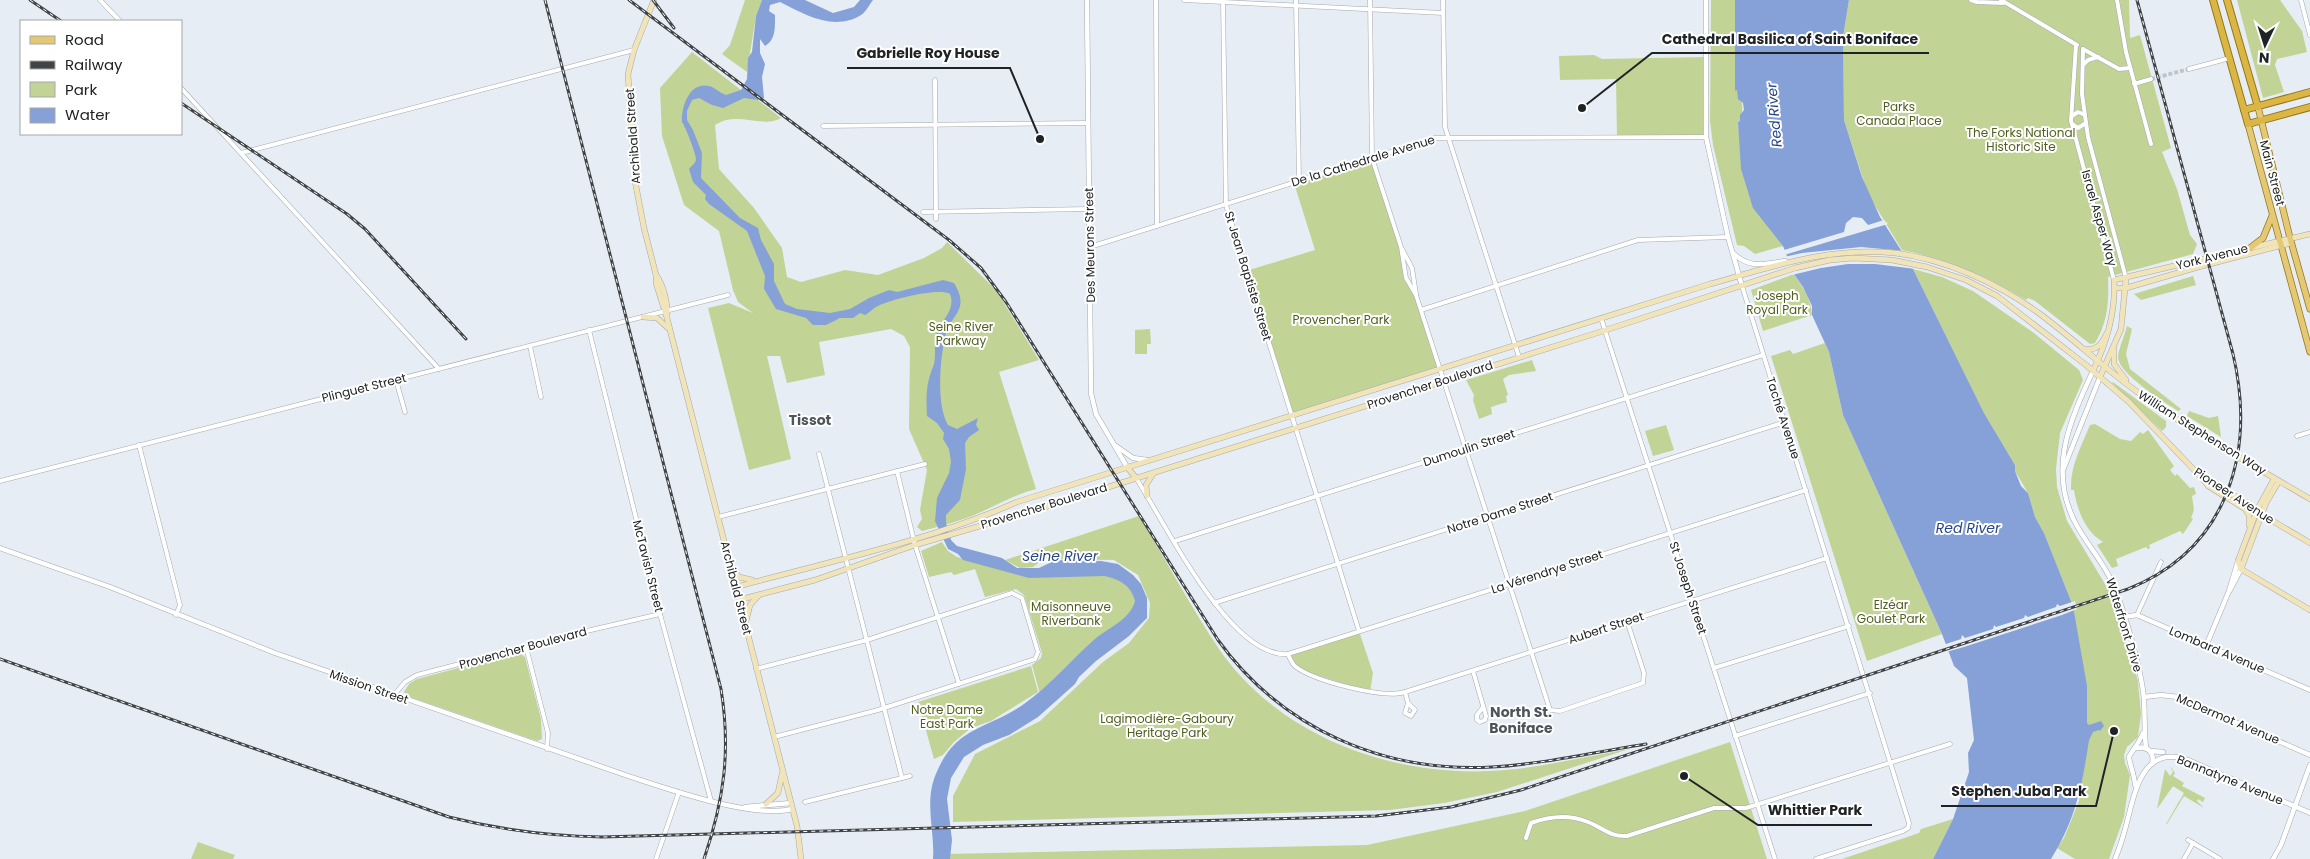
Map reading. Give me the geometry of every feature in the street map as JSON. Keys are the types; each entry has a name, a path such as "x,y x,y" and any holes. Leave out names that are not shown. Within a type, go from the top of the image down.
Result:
{"highway":[{"name":"Main Street","path":"2213,0 2248,124"},
{"name":"Main Street","path":"2227,1 2258,107"},
{"path":"2244,110 2310,92"},
{"path":"2248,124 2310,107"}],"main road":[{"name":"Archibald Street","path":"654,0 634,50 628,74 635,181 656,275 661,282 667,318 791,803 799,836 801,859"},
{"name":"Main Street","path":"2258,107 2310,309"},
{"name":"Main Street","path":"2248,124 2310,351"},
{"path":"2250,248 2263,238 2272,216"},
{"name":"York Avenue","path":"2115,288 2126,288 2310,234"},
{"name":"York Avenue","path":"2114,280 2250,248 2280,244"},
{"name":"Provencher Boulevard","path":"963,527 1017,502 1439,367 1754,271 1796,260 1835,253 1869,252 1910,256 1943,264 2010,295 2039,313 2098,361"},
{"name":"Provencher Boulevard","path":"736,587 915,542 963,527 991,522 1153,473 1804,266 1853,258 1900,261 1947,273 1997,296 2030,320 2100,377"},
{"name":"Israel Asper Way","path":"2100,377 2120,329 2126,278"},
{"name":"Israel Asper Way","path":"2098,361 2108,339 2115,288 2114,280"},
{"path":"643,317 657,318 670,330"},
{"path":"2083,349 2092,350 2099,346 2110,326"},
{"path":"2114,347 2116,368 2142,396"},
{"name":"Waterfront Drive","path":"2093,371 2098,361"},
{"name":"William Stephenson Way","path":"2098,361 2142,396 2223,449 2310,499"},
{"name":"Pioneer Avenue","path":"2100,377 2144,418 2200,476 2310,544"},
{"name":"Des Meurons Street","path":"1127,467 1136,478"},
{"path":"1148,496 1146,485 1153,473"},
{"path":"2200,476 2208,486 2246,509 2249,515 2249,532"},
{"path":"2277,480 2249,532 2238,561 2241,570 2310,610"},
{"path":"2241,570 2260,512"},
{"path":"988,514 991,522"},
{"name":"Provencher Boulevard","path":"739,600 849,570 915,542"},
{"path":"729,564 739,577 758,581"},
{"path":"745,628 750,605 760,594"},
{"path":"766,804 780,791 782,771"}],"street":[{"path":"100,0 119,20"},
{"name":"Des Meurons Street","path":"1087,0 1092,398 1096,414 1127,467"},
{"path":"1156,0 1158,226"},
{"path":"1184,0 1443,13"},
{"path":"1296,0 1299,181"},
{"path":"1370,0 1372,158 1401,247 1406,278 1421,310 1547,706 1551,711 1560,711 1641,684 1645,679 1627,621"},
{"path":"1443,0 1445,127 1519,357"},
{"name":"Taché Avenue","path":"1706,0 1706,137 1728,237 1763,355 1870,693 1909,826 1903,831 1816,859"},
{"path":"1971,0 2008,4"},
{"path":"1977,2 1982,0"},
{"path":"2001,0 2120,69 2130,68"},
{"path":"2117,0 2130,68 2151,144"},
{"path":"2301,0 2310,35"},
{"name":"St Jean Baptiste Street","path":"1223,1 1226,205 1359,632"},
{"name":"Israel Asper Way","path":"2076,45 2071,120 2114,280"},
{"name":"Israel Asper Way","path":"2083,49 2082,94 2090,148 2126,278"},
{"path":"241,153 634,50"},
{"path":"2082,67 2088,60 2098,57"},
{"path":"2189,69 2230,58"},
{"path":"2134,84 2151,79"},
{"path":"935,80 936,219"},
{"path":"182,89 439,369"},
{"path":"2078,112 2084,113 2087,119 2081,128 2076,127 2071,120 2078,112"},
{"path":"823,126 1088,123"},
{"name":"De la Cathedrale Avenue","path":"1090,247 1434,138 1706,137"},
{"path":"923,212 1089,209"},
{"path":"1421,310 1638,240 1728,237"},
{"path":"1401,247 1412,268 1416,296"},
{"path":"1733,253 1744,262 1752,265 1796,260"},
{"name":"Plinguet Street","path":"0,481 728,295"},
{"name":"St Joseph Street","path":"1602,318 1775,859"},
{"name":"McTavish Street","path":"589,330 660,614 711,801"},
{"path":"530,346 541,397"},
{"name":"Dumoulin Street","path":"1175,541 1763,355"},
{"name":"Waterfront Drive","path":"2093,371 2066,437 2061,462 2064,470 2066,494 2074,520 2111,580 2123,617 2139,673 2144,697 2144,732 2148,749 2153,758 2150,766 2136,786 2127,824 2115,859"},
{"name":"Waterfront Drive","path":"2064,470 2100,377"},
{"path":"396,380 405,412"},
{"name":"Notre Dame Street","path":"1214,603 1785,422"},
{"path":"2297,436 2310,432"},
{"path":"1113,444 1133,458 1149,460"},
{"path":"139,445 180,605 176,615"},
{"path":"819,454 902,778"},
{"path":"718,517 925,464"},
{"path":"897,471 915,542 959,684"},
{"path":"1136,478 1214,603 1228,621 1247,638 1268,651 1288,654"},
{"name":"La Vérendrye Street","path":"1288,654 1806,490"},
{"name":"Mission Street","path":"0,548 110,587 241,641 547,749 711,801 764,812 792,809"},
{"name":"Aubert Street","path":"1288,654 1295,667 1310,674 1385,695 1405,692 1827,558"},
{"path":"2206,646 2229,591 2238,561"},
{"path":"2123,617 2137,615 2161,562"},
{"path":"2229,591 2241,570"},
{"path":"756,669 867,640 1010,594 1017,594 1024,604 1038,656 1032,661 884,708 774,737"},
{"name":"Provencher Boulevard","path":"394,695 405,682 417,675 660,614"},
{"name":"Lombard Avenue","path":"2137,615 2310,690"},
{"path":"1714,668 1849,626"},
{"path":"526,647 548,733 547,749"},
{"path":"1473,671 1483,707"},
{"path":"1405,692 1408,703"},
{"path":"1735,736 1870,693"},
{"name":"McDermot Avenue","path":"2144,697 2161,695 2178,697 2310,755"},
{"name":"Waterfront Drive","path":"2136,786 2130,755 2137,748 2144,732"},
{"path":"1526,838 1531,822 1548,817 1571,817 1588,822 1616,837 1627,836 1714,808 1741,809 1890,761 1950,744"},
{"path":"2137,748 2148,749"},
{"name":"Bannatyne Avenue","path":"2148,749 2164,752"},
{"name":"Bannatyne Avenue","path":"2150,766 2162,758 2177,756 2310,813"},
{"path":"2272,859 2281,845 2310,765"},
{"path":"2132,766 2140,770 2150,766"},
{"path":"806,802 910,776"},
{"path":"656,859 679,792"},
{"name":"Mission Street","path":"744,808 766,804 791,803"},
{"path":"2188,840 2220,859"},
{"path":"2184,859 2193,843"}],"green space":[{"path":"745,0 762,0 756,16 747,72 722,54 730,45"},
{"path":"1711,0 1735,0 1735,90 1737,90 1741,98 1742,105 1740,121 1738,122 1740,142 1783,246 1755,254 1744,246 1737,245 1713,145 1710,121"},
{"name":"The Forks National Historic Site","path":"1849,0 2129,0 2130,38 2140,35 2171,148 2162,152 2177,189 2190,235 2197,244 2193,254 2108,277 2108,303 2103,327 2095,343 2090,344 2035,301 2028,298 2026,300 1996,283 1951,263 1902,250 1868,194 1844,120 1843,37"},
{"path":"2237,0 2280,0 2302,31 2307,52 2277,59 2275,65 2284,92 2263,98"},
{"name":"Seine River Parkway","path":"692,52 781,118 766,122 732,119 715,125 719,169 754,208 782,248 787,277 801,282 845,270 878,275 924,258 942,248 947,242 996,290 1039,360 999,372 1036,489 1019,494 980,513 960,520 922,531 917,527 922,519 920,510 927,470 909,429 910,347 904,336 891,329 819,342 825,375 787,383 780,356 767,356 791,459 749,470 708,308 729,303 753,313 738,302 733,290 719,231 684,205 662,136 660,88"},
{"path":"1594,55 1602,59 1705,57 1706,137 1617,138 1616,79 1560,80 1559,56"},
{"name":"Provencher Park","path":"1372,158 1401,247 1404,272 1416,295 1439,367 1291,415 1246,271 1315,250 1294,183"},
{"path":"1913,269 1942,277 1973,291 2034,333 2079,370 2083,380 2060,433 2056,469 2057,487 2067,521 2111,594 2138,681 2141,714 2138,737 2127,747 2124,755 2130,775 2124,817 2109,859 2075,859 2057,848 2064,838 2079,801 2087,723 2073,606 2044,533 2035,517 2028,493 2015,471 2015,465 1984,413"},
{"name":"Joseph Royal Park","path":"1794,274 1808,298 1812,315 1763,331 1751,290"},
{"path":"2193,276 2196,285 2141,300 2134,294"},
{"path":"2127,326 2132,329 2126,354 2130,369 2181,409 2178,411 2143,387 2120,364 2118,357"},
{"path":"1150,329 1151,344 1147,344 1147,354 1135,354 1135,330"},
{"name":"Elzéar Goulet Park","path":"1825,343 1829,352 1843,415 1942,634 1867,661 1771,356 1790,350 1793,354"},
{"path":"1532,360 1536,371 1509,375 1503,379 1508,395 1506,396 1507,402 1491,407 1492,414 1479,419 1473,400 1474,395 1466,380"},
{"path":"2113,382 2166,421 2166,427 2162,431"},
{"path":"2189,411 2209,418 2218,416 2221,437 2187,416"},
{"path":"2095,424 2120,439 2131,441 2140,432 2143,434 2148,430 2174,466 2170,470 2175,476 2177,474 2190,488 2194,487 2196,494 2192,496 2194,510 2191,518 2193,519 2183,534 2180,531 2149,545 2150,548 2148,549 2146,547 2116,559 2118,566 2112,568 2097,545 2103,542 2087,526 2077,505 2074,490 2071,490 2072,473 2077,457 2090,425"},
{"path":"1666,425 1674,450 1653,456 1645,431"},
{"name":"Lagimodière-Gaboury Heritage Park","path":"1139,516 1208,633 1243,679 1272,705 1304,727 1339,744 1375,757 1413,766 1452,771 1490,771 1525,768 1629,749 1497,792 1444,803 1390,810 953,822 953,796 975,754 1040,721 1103,662 1129,643 1149,618 1150,603 1138,575 1114,560 1044,559 1033,567 1020,568 1005,560"},
{"name":"Maisonneuve Riverbank","path":"942,542 948,551 957,557 1030,576 1100,573 1124,581 1135,593 1135,610 1040,694 1032,665 1041,658 1042,653 1024,595 1016,589 985,597 975,569 954,575 951,572 929,577 921,551"},
{"path":"1359,631 1373,673 1370,692 1298,669 1288,654"},
{"path":"518,652 525,657 541,719 542,739 537,741 407,696 404,692 409,684 417,679"},
{"name":"Notre Dame East Park","path":"1031,666 1038,692 991,721 971,728 954,742 943,755 934,759 918,702"},
{"path":"1730,742 1767,859 945,859 945,854 1367,845 1525,811"},
{"path":"2170,766 2175,773 2173,776 2184,783 2182,786 2205,798 2203,802 2198,799 2197,801 2204,808 2184,796 2166,824 2184,793 2173,786 2157,809 2165,769 2170,776 2173,772"},
{"path":"1953,819 1933,859 1842,859 1919,833 1921,829"},
{"path":"198,842 235,855 233,859 191,859"}],"water":[{"path":"762,0 805,0 833,13 854,7 860,0 873,0 861,15 851,20 840,22 830,22 809,16 780,2 770,5 769,11 775,15 773,37 765,46 760,39 760,53 765,64 762,77 764,98 758,100 744,98 723,108 699,98 692,100 687,111 687,120 702,153 701,178 740,218 758,228 761,240 774,264 774,281 785,304 797,309 830,313 850,309 869,298 889,290 897,292 943,280 954,283 959,292 960,306 948,329 943,347 940,382 942,406 948,425 957,429 978,418 976,425 979,430 969,437 965,443 966,469 960,500 946,515 946,523 951,540 957,546 1002,558 1017,568 1039,568 1056,560 1101,561 1118,564 1133,575 1141,584 1147,598 1147,618 1129,636 1096,661 1079,677 1075,684 1038,717 1009,735 983,745 964,757 951,778 947,799 952,840 950,859 933,859 930,799 934,779 942,761 951,748 971,732 1009,713 1034,697 1095,639 1124,618 1135,601 1131,591 1124,584 1109,577 1029,578 963,560 958,554 948,549 935,521 937,498 949,473 951,462 949,449 943,439 944,433 937,423 927,416 927,403 928,385 935,359 936,336 950,309 950,294 935,292 902,298 877,306 865,315 860,313 853,318 840,318 826,325 813,325 806,318 776,309 764,289 765,276 747,231 709,204 705,199 706,195 693,182 689,169 696,159 682,122 685,103 691,92 702,86 711,87 726,95 741,90 747,79 748,58 752,52 756,16"},
{"name":"Red River","path":"1735,0 1849,0 1843,37 1844,120 1862,177 1880,217 1913,269 1984,413 2015,465 2015,471 2021,486 2028,493 2035,517 2044,533 2073,606 2087,686 2087,723 2089,725 2101,721 2104,726 2100,731 2093,732 2089,740 2077,802 2060,844 2051,859 1933,859 1953,819 1969,772 1968,753 1974,740 1967,678 1954,666 1942,634 1843,415 1829,352 1812,315 1812,306 1794,274 1783,246 1753,208 1741,169 1738,122 1744,110 1743,103 1738,99 1737,90 1735,91"}],"pier":[{"path":"1853,217 1862,218 1868,225 1884,220 1888,224 1784,255 1780,247 1784,250 1844,232 1846,223"},
{"path":"1861,247 1905,251 1916,269 1875,264 1848,264 1792,275 1784,257 1802,253"},
{"path":"2075,601 2077,609 2062,615 1946,652 1943,645 1961,639 1962,635 1965,638 1993,629 1994,625 1996,627 2024,618 2025,615 2028,617 2056,607 2057,604 2060,606"}],"tunnel":[{"path":"2151,79 2189,69"}],"railway":[{"path":"30,0 60,20"},
{"path":"545,0 721,689 725,733 724,775 721,796 704,859"},
{"path":"629,0 949,240 981,268 1006,302 1218,640 1244,671 1273,698 1304,721 1338,739 1375,753 1413,762 1452,767 1492,767 1550,761 1646,744"},
{"path":"653,0 674,28"},
{"path":"0,659 449,817 506,829 544,834 602,837 1376,816 1451,807 1521,790 2128,589 2162,571 2190,549 2211,523 2227,493 2236,461 2240,426 2239,391 2233,354 2137,0"},
{"path":"182,104 347,214 365,229 466,339"}],"place":[{"name":"Cathedral Basilica of Saint Boniface","path":"1582,108"},
{"name":"Gabrielle Roy House","path":"1040,139"},
{"name":"Stephen Juba Park","path":"2114,731"},
{"name":"Whittier Park","path":"1684,776"}],"district":[{"name":"Tissot","path":"810,420"},
{"name":"North St. Boniface","path":"1521,720"}],"park label":[{"name":"Parks Canada Place","path":"1899,114"}],"water label":[{"name":"Seine River","path":"1060,556"}]}
